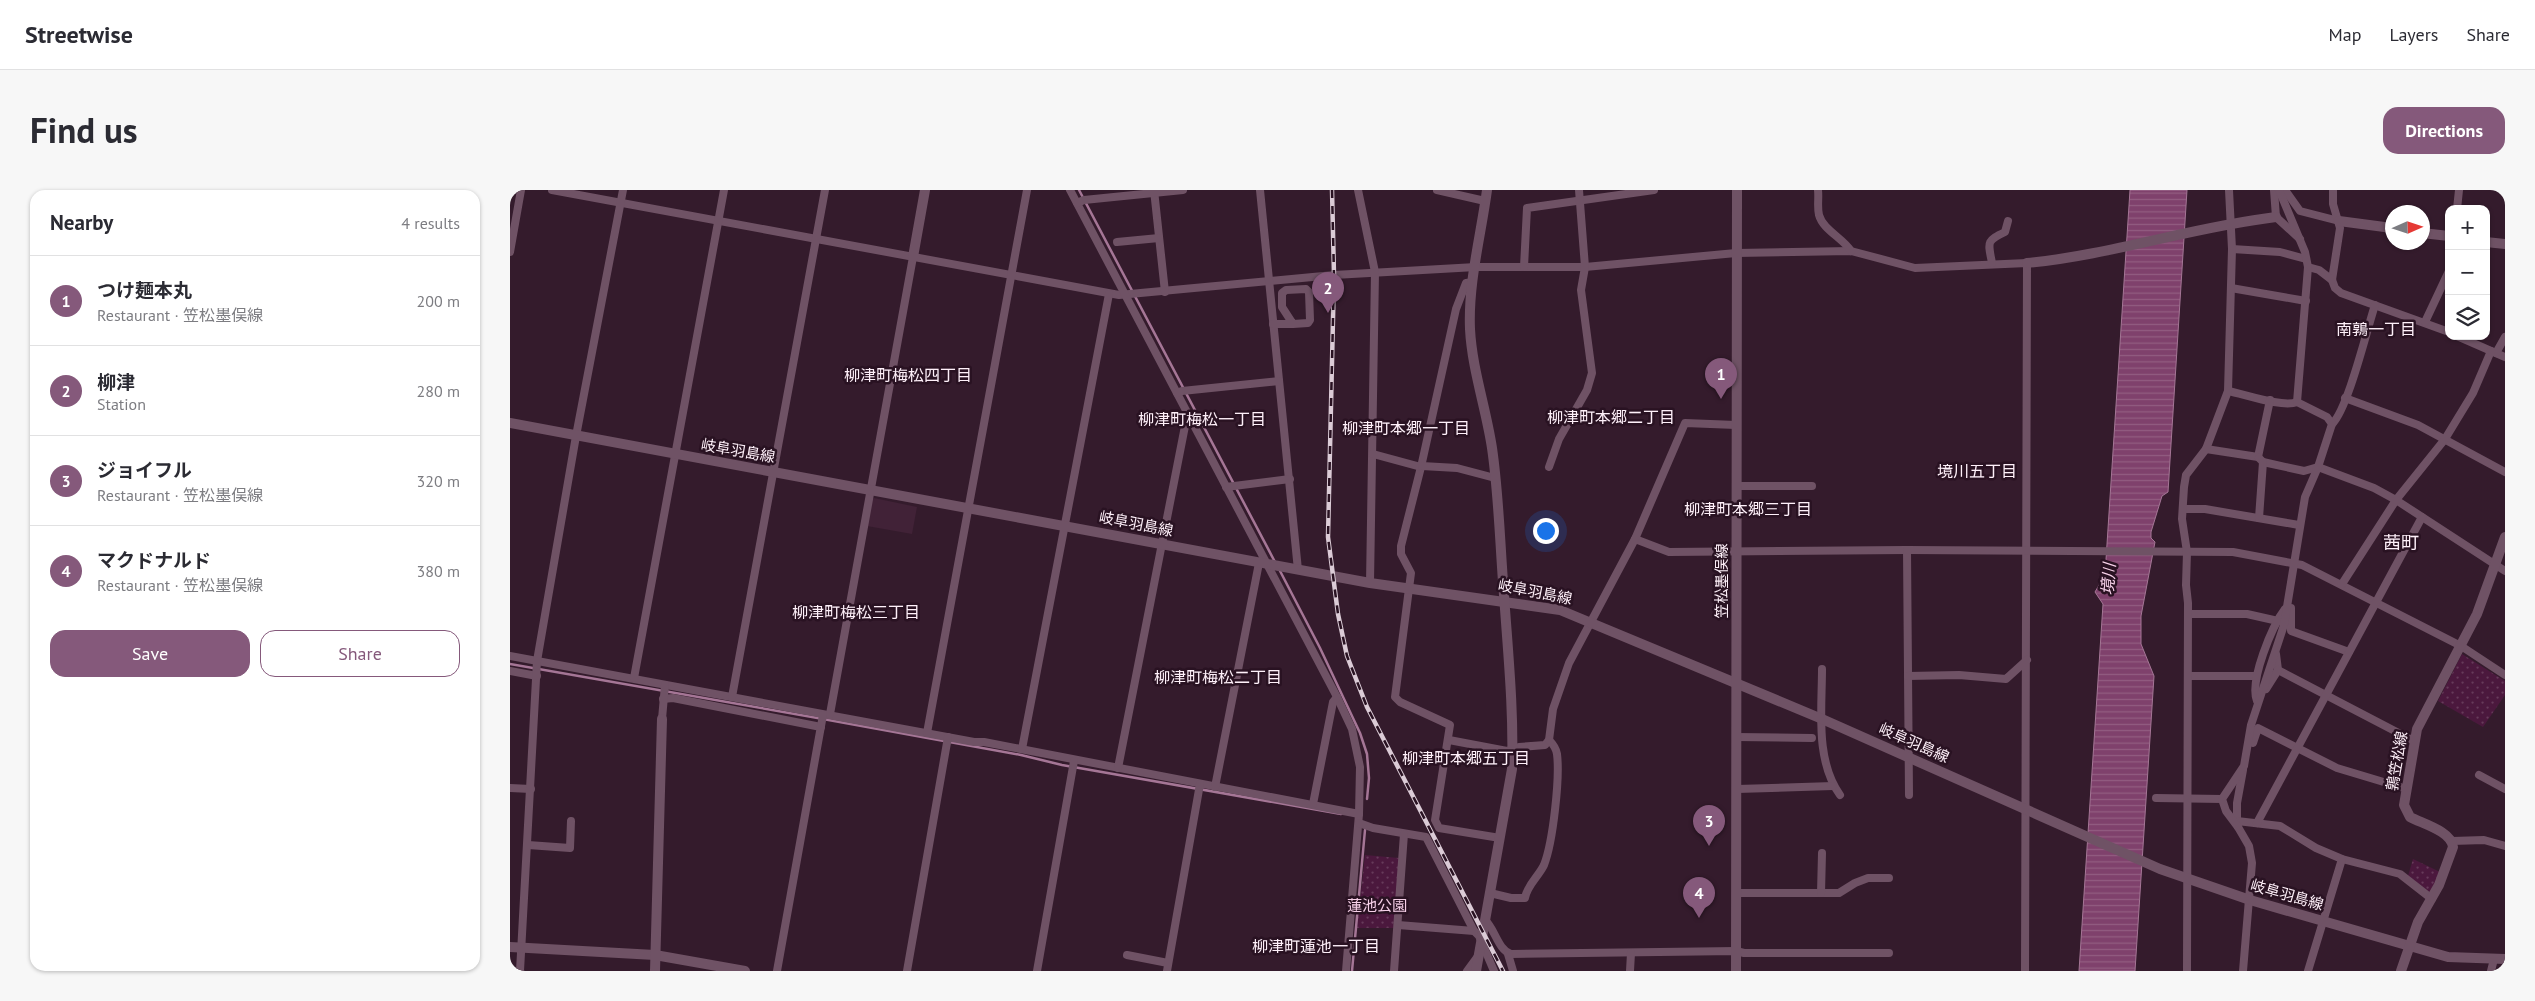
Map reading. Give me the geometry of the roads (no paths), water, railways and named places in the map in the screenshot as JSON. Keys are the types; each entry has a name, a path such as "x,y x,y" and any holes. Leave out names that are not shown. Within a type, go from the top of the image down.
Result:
{"main road":[{"path":"913,257 925,190"},
{"name":"笠松墨俣線","path":"1736,971 1737,190"},
{"path":"1476,971 1512,769 1513,749 1492,448 1472,349 1470,328 1473,282 1486,195"},
{"path":"2027,263 2059,260 2119,248 2232,222 2276,217"},
{"path":"2339,220 2385,227"},
{"path":"2430,234 2445,236"},
{"path":"2490,242 2505,244"},
{"name":"岐阜羽島線","path":"510,423 1409,590 1504,601 1560,610 1822,719 2160,869 2250,900 2448,957 2505,959"},
{"name":"鶉笠松線","path":"2452,841 2448,836 2410,817 2404,805 2414,741 2417,729 2477,614 2505,538"},
{"path":"654,971 662,719"},
{"path":"2401,971 2408,946 2418,922 2432,899 2453,847 2452,841"},
{"path":"510,947 655,955 744,971"}],"street":[{"path":"510,252 521,190"},
{"path":"552,190 1109,294 1126,295 1375,272 1476,267 1585,267 1736,253 1851,251 1915,268 1992,263 2027,263 2026,971"},
{"path":"520,971 537,661 576,436 623,190"},
{"path":"634,678 724,190"},
{"path":"732,697 825,190"},
{"path":"926,733 1027,190"},
{"path":"1070,190 1226,487 1263,563 1337,697 1357,746 1360,767 1360,814 1346,971"},
{"path":"1077,203 1084,200 1183,190"},
{"path":"1260,190 1298,570"},
{"path":"1358,190 1375,272 1370,583"},
{"path":"1437,190 1486,195"},
{"path":"1548,467 1559,439 1587,390 1592,373 1581,290 1585,267 1579,190"},
{"path":"1524,267 1527,208 1653,190"},
{"path":"1818,190 1818,213 1822,221 1847,244 1851,251"},
{"path":"2187,971 2188,614 2187,552 2183,510 2186,474 2206,449 2228,391 2232,249 2229,190"},
{"path":"2274,190 2276,217 2300,239"},
{"path":"2279,190 2300,239 2307,263 2306,301 2297,402"},
{"path":"2285,190 2300,212 2339,220"},
{"path":"2292,190 2301,206 2311,215"},
{"path":"2333,190 2333,204 2339,220 2332,280 2335,288 2340,293 2445,330"},
{"path":"2457,205 2459,190"},
{"path":"1154,192 1165,292"},
{"path":"1992,263 1990,241 1993,236 2005,232 2008,221"},
{"path":"1117,242 1159,238"},
{"path":"2232,249 2280,252 2307,263 2332,280"},
{"path":"777,971 821,727 826,714 871,490 913,257"},
{"path":"2425,322 2445,279"},
{"path":"1473,282 1466,282 1456,309 1421,467 1401,546 1401,554 1411,573 1395,697 1400,702 1450,725 1435,820 1439,828 1500,838"},
{"path":"2231,288 2306,301"},
{"path":"1273,324 1293,324 1308,323 1310,320 1309,292 1306,289 1286,290 1282,293 1282,307 1293,324"},
{"path":"1022,749 1109,294"},
{"path":"2237,824 2237,803 2259,699 2276,652 2287,609 2305,497 2318,467 2332,424 2337,419 2345,398 2375,305"},
{"path":"2342,584 2396,500 2445,439 2473,393 2494,352 2505,337"},
{"path":"2466,340 2505,357"},
{"path":"1177,394 1182,391 1279,381"},
{"path":"2228,391 2292,404 2297,402 2327,417 2332,424"},
{"path":"2345,398 2418,425 2505,472"},
{"path":"2259,518 2260,459 2270,400"},
{"path":"1118,768 1186,421 1189,416"},
{"path":"1449,740 1507,751 1545,745 1549,740 1554,709 1569,663 1592,623 1634,539 1685,423 1736,425"},
{"path":"2206,449 2260,459 2304,471 2318,467 2374,488 2396,500 2505,571"},
{"path":"1372,454 1421,467 1457,468 1495,478"},
{"path":"1226,487 1290,479"},
{"path":"1736,486 1812,486"},
{"path":"2183,510 2205,509 2299,525"},
{"path":"2258,823 2422,517"},
{"path":"1634,539 1668,552 1907,550 2233,552 2302,565 2461,646 2505,675"},
{"path":"1907,550 1909,795"},
{"path":"1215,787 1263,563"},
{"path":"2289,596 2291,631 2349,652"},
{"path":"2259,699 2256,698 2256,676 2278,621 2284,610 2287,609"},
{"path":"2188,614 2247,614 2278,621"},
{"path":"2222,799 2244,766 2258,728 2259,699 2278,670 2276,652"},
{"path":"510,656 1022,749 1074,761 1360,814"},
{"path":"1908,676 1959,675 2006,679 2027,660"},
{"path":"1822,669 1823,747 1833,786 1840,795"},
{"path":"2278,670 2414,741"},
{"path":"510,671 537,676"},
{"path":"2188,676 2256,676"},
{"path":"662,719 665,685"},
{"path":"1313,804 1333,702 1337,697"},
{"path":"663,699 673,698 821,727"},
{"path":"2258,728 2337,768 2407,789"},
{"path":"907,971 948,737"},
{"path":"1736,737 1812,738"},
{"path":"1490,893 1511,898 1525,898 1526,892 1544,865 1558,777 1557,752 1549,740"},
{"path":"1037,971 1074,761"},
{"path":"2479,776 2505,790"},
{"path":"1127,955 1167,967 1200,784"},
{"path":"1736,789 1833,786"},
{"path":"510,788 531,789"},
{"path":"2156,798 2222,799"},
{"path":"2222,799 2226,811 2237,824 2249,846 2252,863 2243,971"},
{"path":"528,845 570,848 571,821"},
{"path":"1359,823 1373,828 1426,837 1474,931 1480,948 1494,971"},
{"path":"2237,824 2258,823 2280,826 2316,848 2342,859 2400,874 2432,899"},
{"path":"1394,971 1404,834"},
{"path":"2452,841 2484,840 2505,846"},
{"path":"1821,893 1822,853"},
{"path":"2308,971 2342,859"},
{"path":"1736,893 1839,893 1855,883 1868,878 1889,878"},
{"path":"1485,920 1491,925 1508,954 1513,971"},
{"path":"1398,925 1474,931"},
{"path":"1467,971 1480,948"},
{"path":"1508,954 1736,951 1744,953 1889,953"},
{"path":"1630,952 1630,971"},
{"path":"2491,971 2494,959"}],"water":[{"name":"境川","path":"2130,190 2187,190 2168,492 2162,496 2151,532 2151,538 2155,542 2141,616 2141,644 2154,676 2135,971 2079,971 2103,604 2095,592 2105,575"}],"waterway":[{"path":"1079,190 1275,562"},
{"path":"1279,569 1320,648 1360,733 1367,754 1369,778 1367,799"},
{"path":"510,664 1341,814"},
{"path":"1352,971 1365,830"}],"railway":[{"path":"1332,190 1334,275 1328,537 1338,614 1347,656 1367,707 1503,971"}],"place":[{"name":"柳津","path":"1328,313"},
{"name":"つけ麺本丸","path":"1721,399"},
{"name":"ジョイフル","path":"1709,846"},
{"name":"マクドナルド","path":"1699,918"}],"district":[{"name":"南鶉一丁目","path":"2376,329"},
{"name":"柳津町梅松四丁目","path":"908,375"},
{"name":"柳津町本郷二丁目","path":"1611,417"},
{"name":"柳津町梅松一丁目","path":"1202,419"},
{"name":"柳津町本郷一丁目","path":"1406,428"},
{"name":"境川五丁目","path":"1977,471"},
{"name":"柳津町本郷三丁目","path":"1748,509"},
{"name":"茜町","path":"2401,543"},
{"name":"柳津町梅松三丁目","path":"856,612"},
{"name":"柳津町梅松二丁目","path":"1218,677"},
{"name":"柳津町本郷五丁目","path":"1466,758"},
{"name":"柳津町蓮池一丁目","path":"1316,946"}],"park label":[{"name":"蓮池公園","path":"1377,906"}]}
